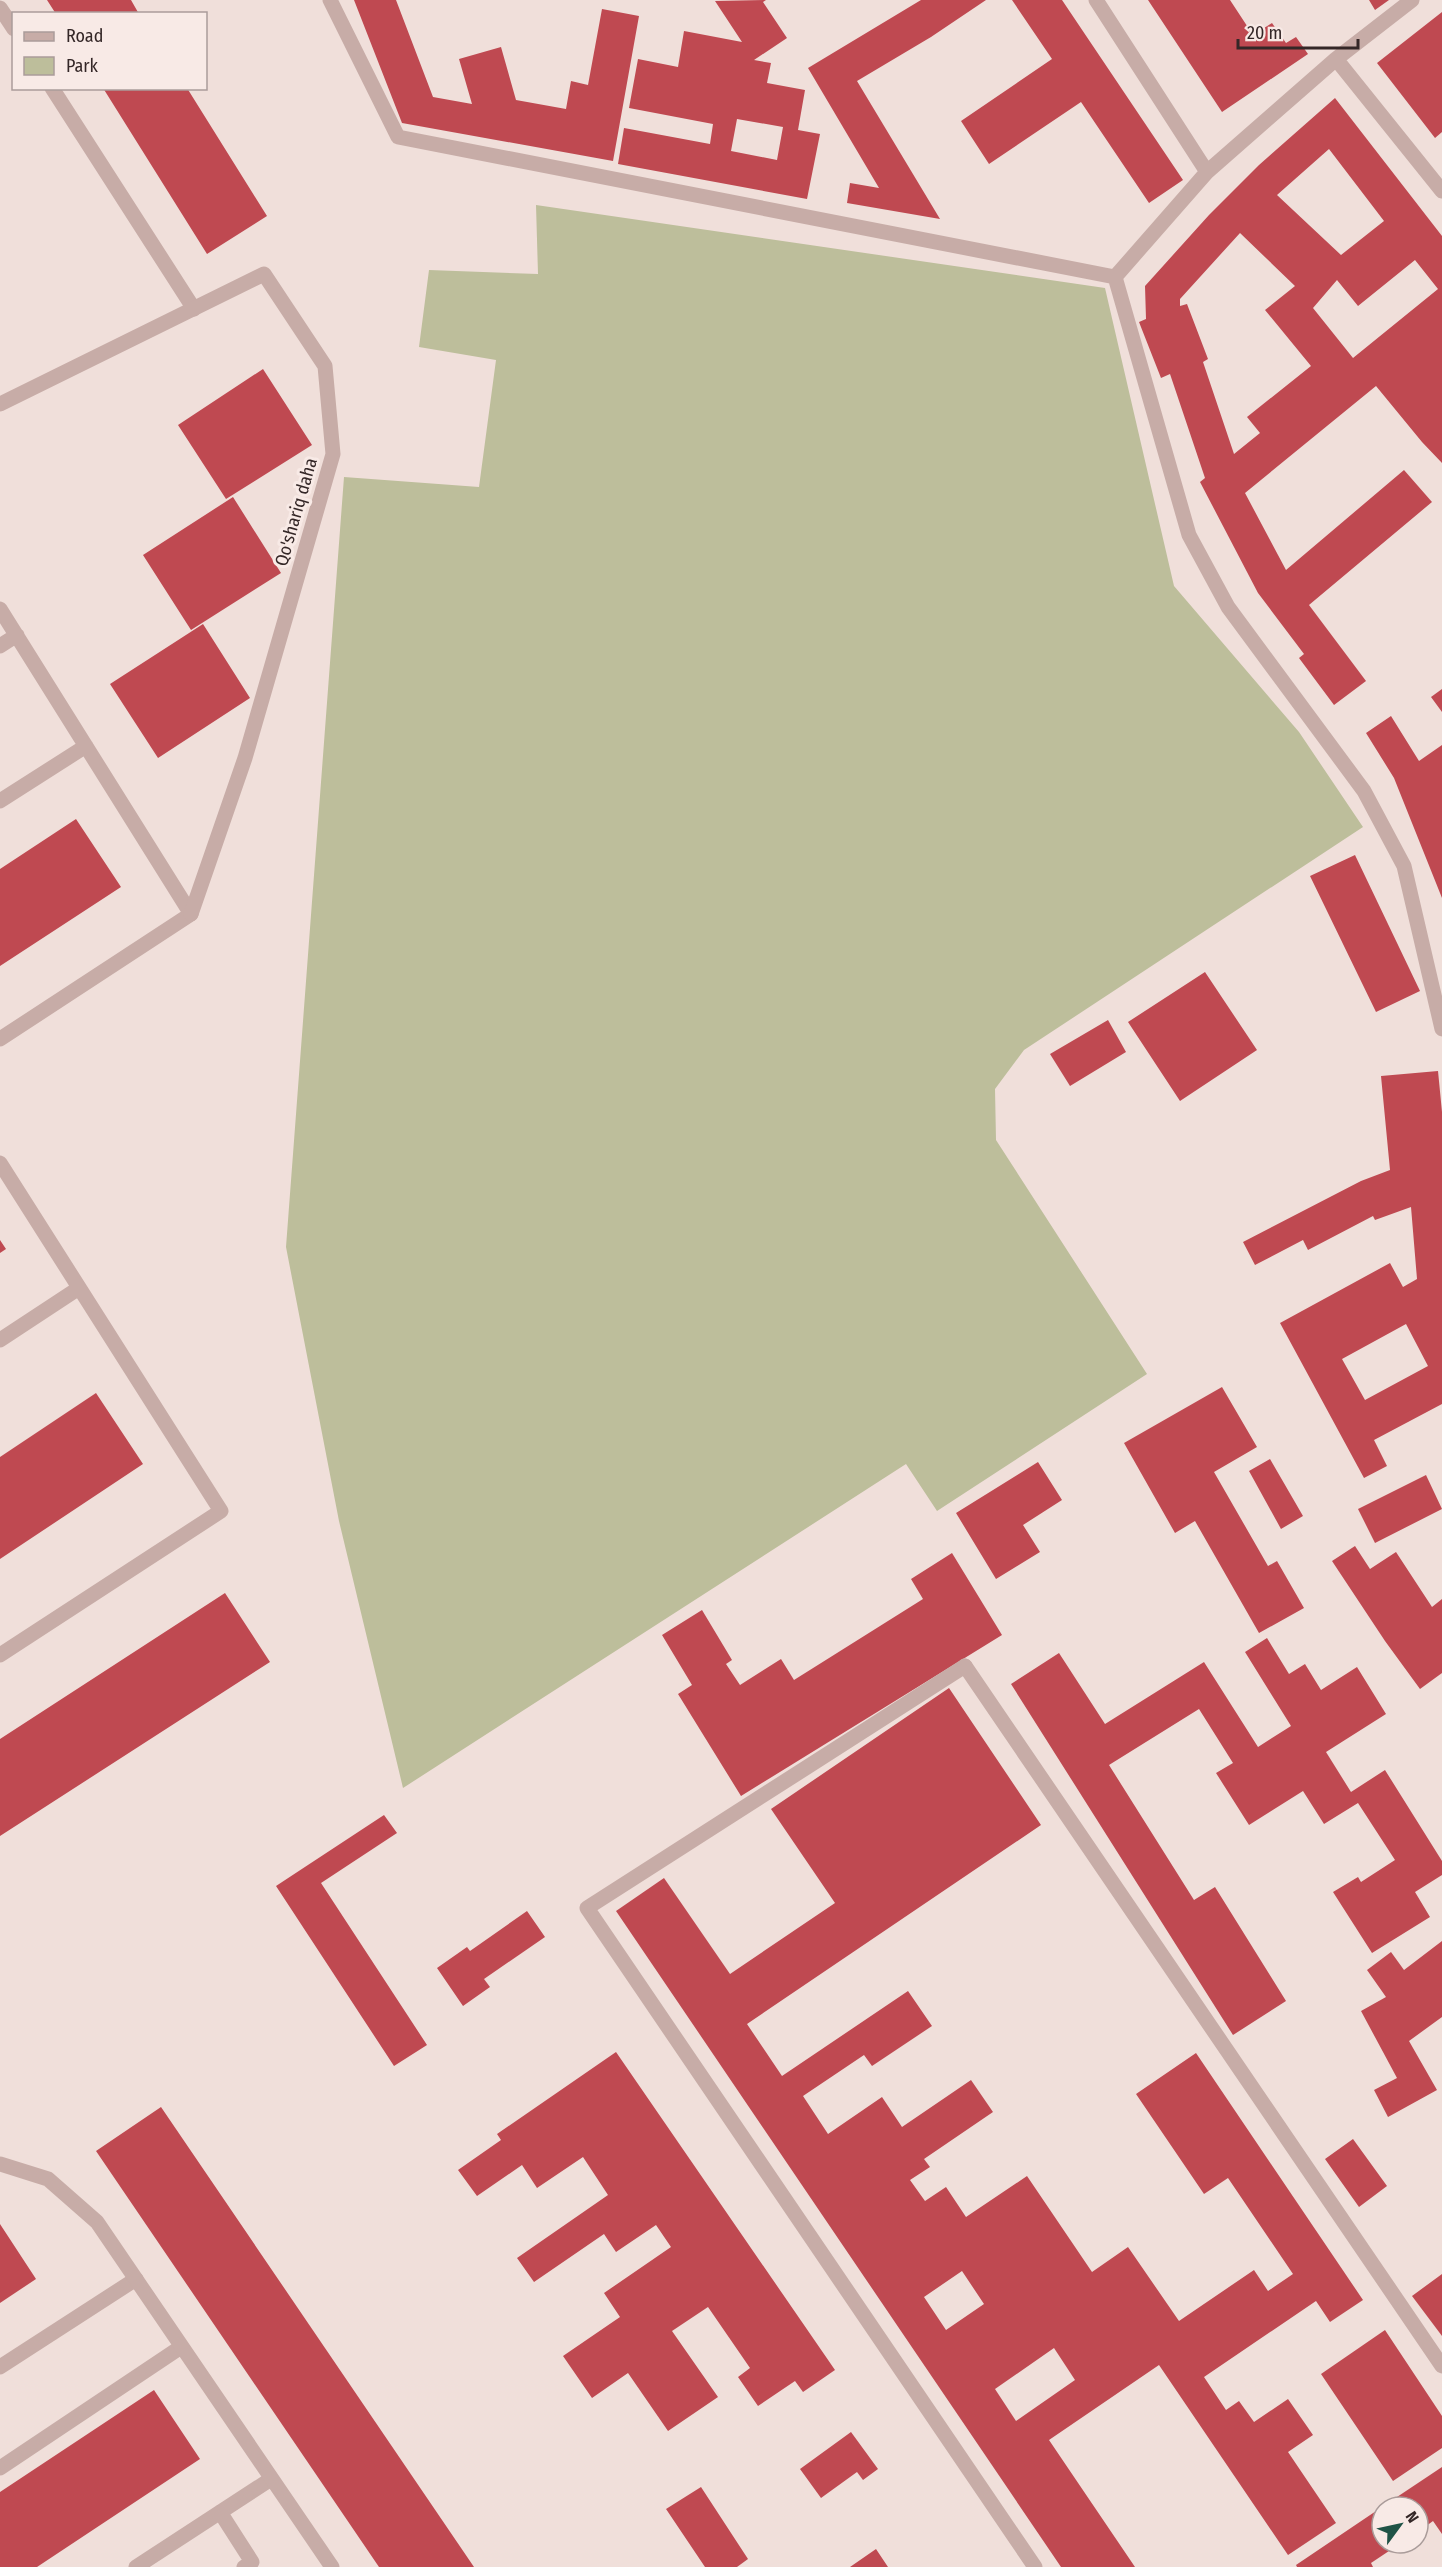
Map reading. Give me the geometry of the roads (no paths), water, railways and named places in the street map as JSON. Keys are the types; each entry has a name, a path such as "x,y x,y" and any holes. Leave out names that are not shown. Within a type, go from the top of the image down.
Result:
{"street":[{"path":"330,0 398,137 1115,277"},
{"path":"1096,0 1207,172"},
{"path":"1115,277 1207,172 1336,59 1412,0"},
{"path":"0,8 12,25"},
{"path":"1336,59 1442,191"},
{"path":"53,90 194,309"},
{"name":"Qo'shariq daha","path":"0,404 264,274 325,366 333,454 245,758 191,914"},
{"path":"1115,277 1189,535 1228,607 1364,791 1404,866 1442,1029"},
{"path":"0,609 191,914 0,1040"},
{"path":"0,646 17,635"},
{"path":"0,801 86,746"},
{"path":"0,1163 220,1511 0,1655"},
{"path":"0,1340 79,1288"},
{"path":"1035,2567 587,1908 965,1666 1442,2366"},
{"path":"0,2164 48,2179 97,2222 332,2567"},
{"path":"0,2367 136,2279"},
{"path":"0,2468 181,2347"},
{"path":"136,2567 271,2479"},
{"path":"220,2512 252,2562 244,2567"}]}
